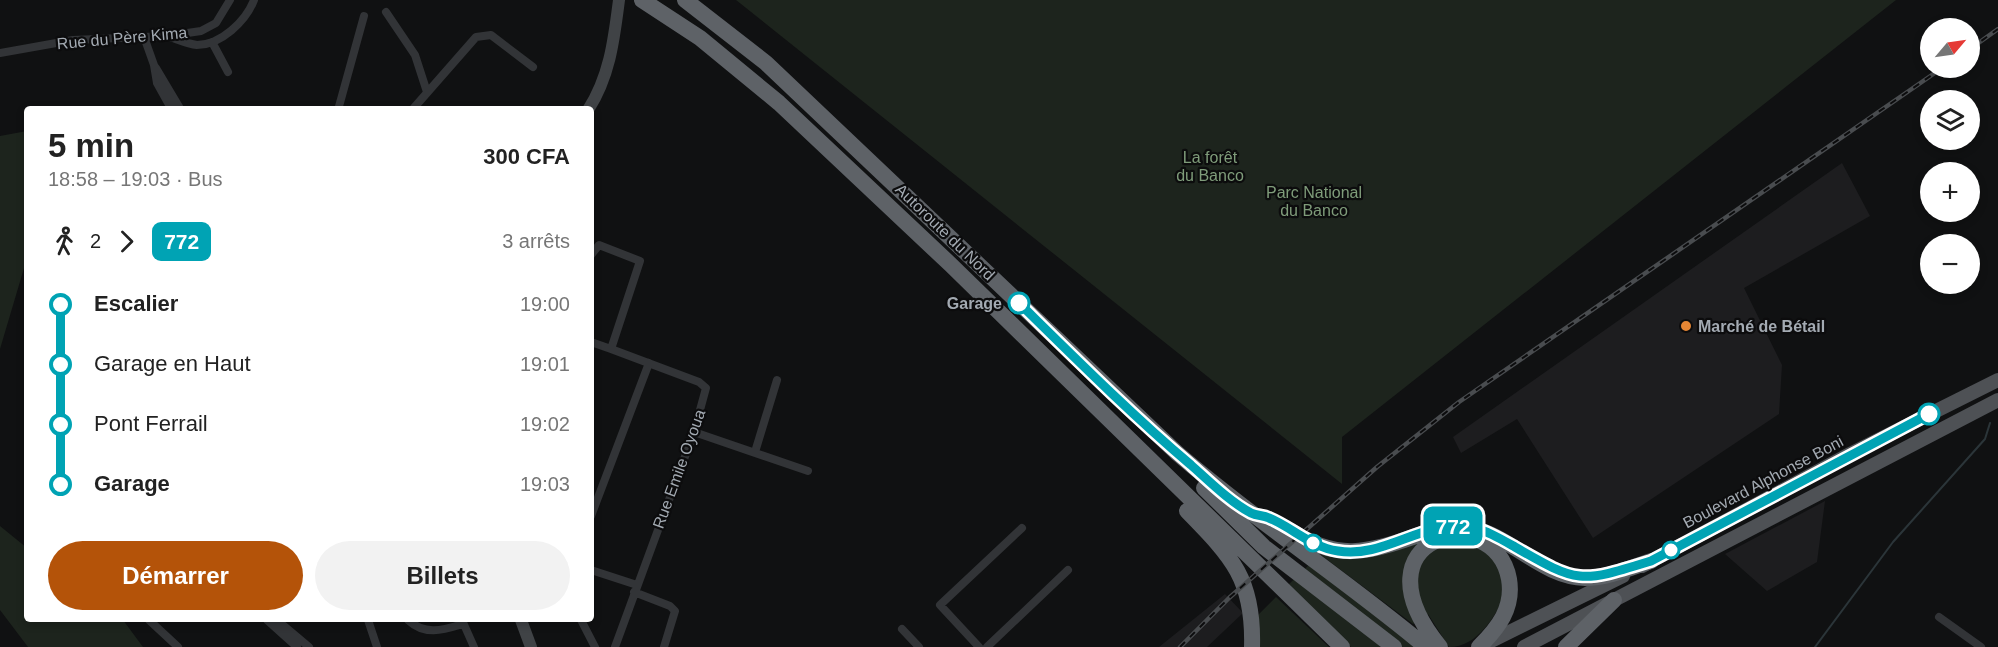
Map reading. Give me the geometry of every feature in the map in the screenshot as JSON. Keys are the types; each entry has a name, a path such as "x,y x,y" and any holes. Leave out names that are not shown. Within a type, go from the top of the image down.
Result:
{"highway":[{"name":"Autoroute du Nord","path":"642,0 700,38 779,103 1113,423 1342,647"},
{"name":"Autoroute du Nord","path":"685,0 766,63 1177,453 1252,513 1383,610 1426,647"},
{"path":"1095,376 1173,459 1264,547 1394,647"},
{"path":"1113,423 1139,462 1218,543 1233,563 1250,598 1253,617 1252,647"},
{"path":"1252,513 1269,518 1313,543 1339,552 1372,550 1454,525 1489,533 1552,569 1570,576 1595,577 1651,561"},
{"path":"1440,647 1419,619 1411,596 1409,575 1413,561 1432,543 1446,536 1463,536 1487,544 1498,553 1508,573 1510,587 1502,621 1479,647"},
{"path":"1566,647 1614,600"}],"main road":[{"name":"Boulevard Alphonse Boni","path":"1479,647 1651,561 1850,454 1998,380"},
{"path":"1524,647 1998,400"}],"street":[{"name":"Rue du Père Kima","path":"0,53 74,40 167,36 201,31 216,23 230,0"},
{"path":"167,36 190,44 212,42 233,30 254,0"},
{"path":"590,106 608,69 619,0"},
{"path":"386,12 416,55 427,92"},
{"path":"339,106 364,16"},
{"path":"415,106 476,37 491,35 533,67"},
{"path":"144,37 154,65 157,83 170,106"},
{"path":"212,42 228,72"},
{"path":"154,65 179,106"},
{"path":"594,251 599,245 640,261 610,349"},
{"name":"Rue Emile Oyoua","path":"594,343 704,385 706,392 694,432 615,647"},
{"path":"594,508 649,363"},
{"path":"755,452 777,380"},
{"path":"694,432 808,471"},
{"path":"979,647 940,605 1022,528"},
{"path":"987,647 1068,570"},
{"path":"594,571 670,606 675,611 664,647"},
{"path":"1939,617 1981,647"},
{"path":"151,622 178,647"},
{"path":"269,622 297,647"},
{"path":"279,622 309,647"},
{"path":"369,622 377,647"},
{"path":"410,622 416,627 433,631 463,622 474,647"},
{"path":"522,622 531,647"},
{"path":"582,622 595,647"},
{"path":"902,629 919,647"}],"shaded area":[{"name":"Marché de Bétail","path":"1842,163 1870,216 1744,288 1782,365 1779,414 1593,538 1517,419 1461,453 1453,437"},
{"path":"1825,501 1817,562 1767,591 1725,554"},
{"path":"1225,594 1243,613 1207,647 1159,647"}],"green space":[{"name":"La forêt du Banco","path":"736,0 1896,0 1342,437 1342,484"},
{"path":"24,132 24,268 0,349 0,136"},
{"path":"0,526 24,546 24,622 124,622 143,647 28,647 0,610"},
{"path":"1424,538 1462,541 1495,556 1506,594 1497,612 1484,629 1469,642 1459,646 1449,647 1428,614 1413,624 1321,555"},
{"path":"1310,564 1418,647 1351,647 1288,585"},
{"path":"1276,597 1329,647 1256,647 1258,615"}],"waterway":[{"path":"1815,647 1893,542 1985,439 1990,423"}],"railway":[{"path":"1980,42 1998,29"},
{"path":"1180,647 1229,598 1377,467 1459,402 1928,78"}],"bus line":[{"name":"772","path":"1019,303 1177,453 1226,494 1252,513 1269,518 1294,534 1326,549 1339,552 1355,553 1372,550 1454,525 1472,527 1489,533 1552,569 1570,576 1584,578 1610,574 1651,561 1929,414"}],"place":[{"name":"Garage","path":"1019,303"},
{"name":"Marché de Bétail","path":"1686,326"}],"park label":[{"name":"Parc National du Banco","path":"1314,201"}]}
